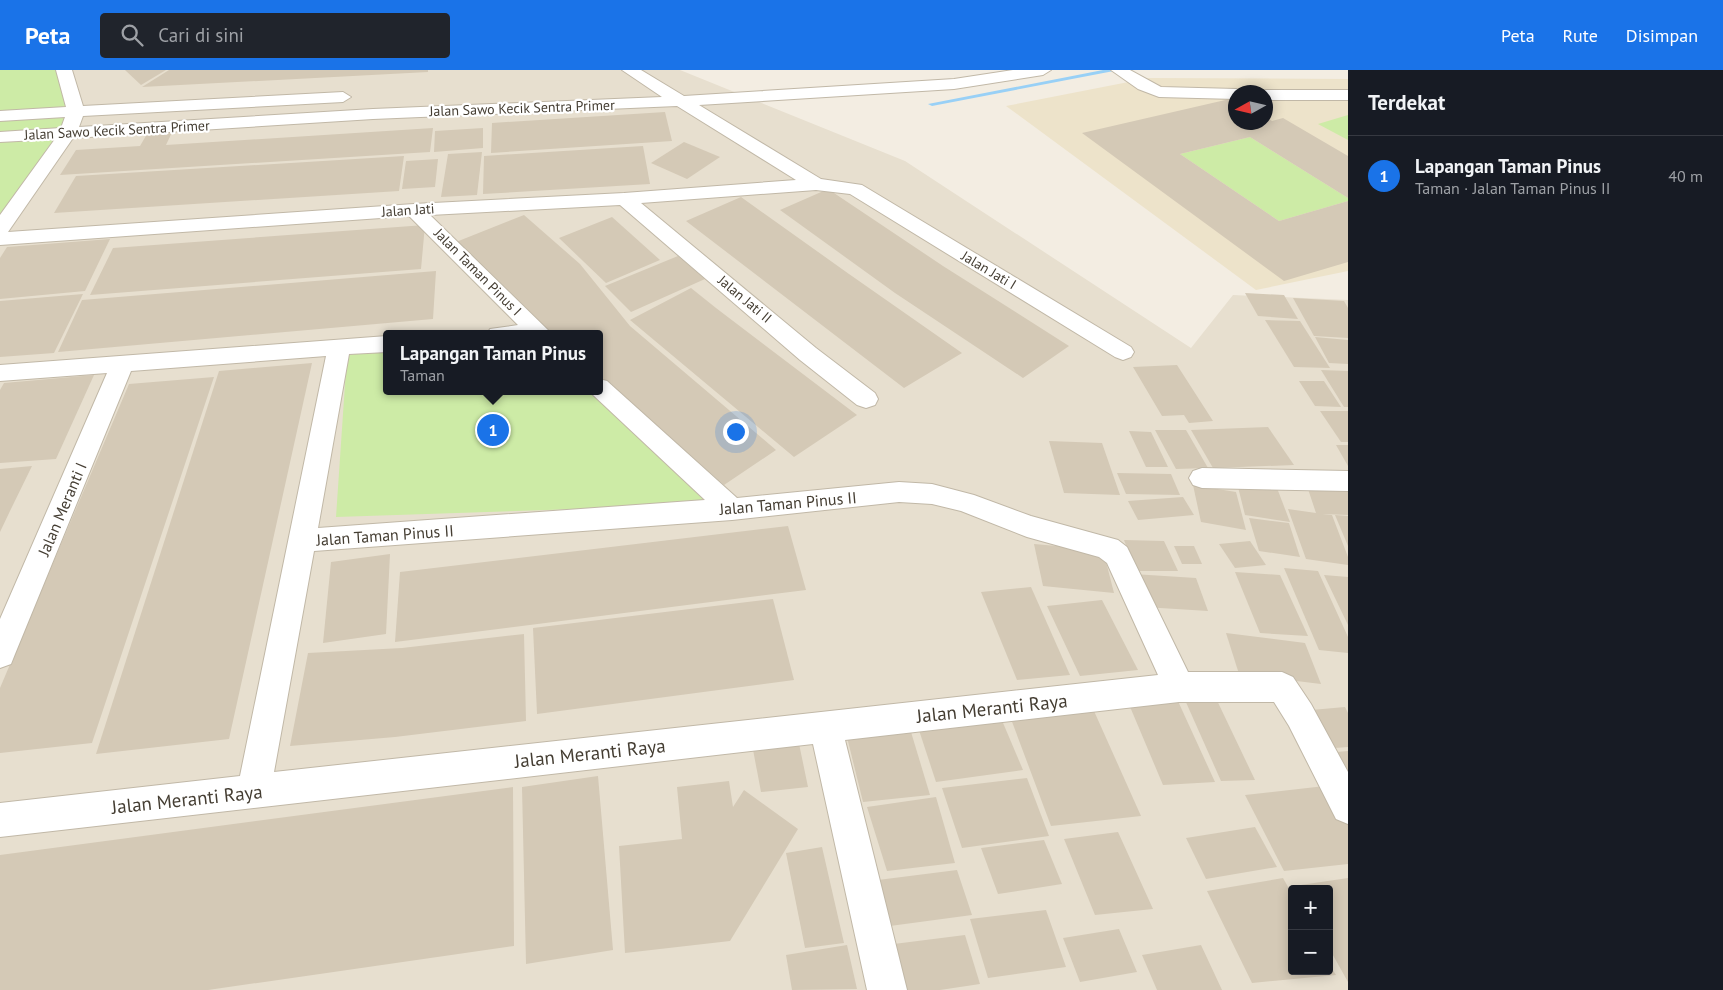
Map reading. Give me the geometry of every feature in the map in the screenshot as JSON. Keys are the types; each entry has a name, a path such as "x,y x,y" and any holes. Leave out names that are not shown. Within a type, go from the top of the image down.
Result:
{"street":[{"path":"0,229 68,133 76,112 64,70"},
{"path":"630,70 655,86"},
{"path":"932,70 954,84"},
{"name":"Jalan Sawo Kecik Sentra Primer","path":"0,136 373,114 682,93 954,84 1043,70"},
{"path":"1119,70 1144,86 1171,93 1228,94"},
{"name":"Jalan Sawo Kecik Sentra Primer","path":"625,87 655,86 682,93"},
{"name":"Jalan Jati","path":"682,93 816,184"},
{"path":"1273,95 1348,94"},
{"path":"373,114 378,95"},
{"name":"Jalan Sawo Kecik Sentra Primer","path":"0,116 358,96"},
{"name":"Jalan Jati","path":"0,239 414,210 624,199 816,184 855,189"},
{"name":"Jalan Jati I","path":"855,189 1123,352"},
{"name":"Jalan Jati II","path":"624,199 808,354 866,399"},
{"name":"Jalan Taman Pinus I","path":"414,210 537,330"},
{"path":"0,373 383,344"},
{"name":"Jalan Taman Pinus II","path":"254,791 304,540 339,348"},
{"name":"Jalan Meranti I","path":"0,654 123,363"},
{"path":"603,391 732,509"},
{"path":"1202,478 1348,481"},
{"name":"Jalan Taman Pinus II","path":"304,540 732,509 899,492 932,494 965,502 1027,526 1108,548 1117,555 1179,687"},
{"name":"Jalan Meranti Raya","path":"0,820 1179,687 1282,688 1300,715 1348,807"},
{"path":"826,727 887,990"}],"shaded area":[{"path":"0,70 680,70 905,161 1191,348 1233,295 1348,300 1348,990 0,990"},
{"path":"1149,78 1348,79 1348,271 1256,290 1006,106"}],"green space":[{"path":"0,70 60,70 76,112 0,229"},
{"path":"1348,115 1348,140 1318,124"},
{"path":"1250,137 1348,198 1348,201 1279,221 1180,154"},
{"path":"383,350 383,395 603,394 729,504 336,517 347,355"}],"building":[{"path":"125,70 166,70 141,85"},
{"path":"169,70 428,70 428,72 142,87"},
{"path":"1228,99 1228,130 1273,130 1273,121 1283,118 1348,156 1348,198 1250,137 1180,154 1279,221 1348,201 1348,262 1284,281 1082,133"},
{"path":"665,112 672,141 491,153 492,123"},
{"path":"174,128 166,145 433,128 430,152 60,175 76,150 140,146 150,129"},
{"path":"483,128 483,148 434,152 435,131"},
{"path":"684,142 720,157 687,179 651,163"},
{"path":"643,146 650,184 483,194 484,156"},
{"path":"482,152 477,195 441,197 448,154"},
{"path":"404,156 399,191 54,213 76,176"},
{"path":"438,159 435,187 402,189 406,161"},
{"path":"828,189 943,266 1069,346 1023,378 895,293 780,210"},
{"path":"741,197 962,353 904,388 686,221"},
{"path":"524,215 580,264 630,326 776,450 724,485 603,379 603,330 549,330 456,242"},
{"path":"612,217 660,260 606,283 559,238"},
{"path":"425,225 421,269 90,295 113,248"},
{"path":"110,239 85,291 0,299 0,258 7,247"},
{"path":"678,256 705,279 631,312 605,286"},
{"path":"436,271 433,319 58,352 82,300"},
{"path":"691,288 857,415 794,457 630,320"},
{"path":"1245,293 1284,295 1298,319 1258,316"},
{"path":"83,294 54,353 0,357 0,301"},
{"path":"1293,298 1344,301 1348,308 1348,338 1314,336"},
{"path":"1265,320 1300,321 1330,368 1294,367"},
{"path":"1315,337 1348,340 1348,364 1329,363"},
{"path":"312,363 229,739 96,754 219,371"},
{"path":"1177,365 1213,421 1189,423 1184,415 1162,416 1133,367"},
{"path":"1321,370 1348,371 1348,407 1344,407"},
{"path":"94,375 56,459 0,463 0,390 4,383"},
{"path":"214,377 92,743 0,753 0,688 129,384"},
{"path":"1299,381 1324,381 1341,407 1315,406"},
{"path":"1320,411 1348,411 1348,442 1341,442"},
{"path":"1268,427 1294,465 1213,468 1191,430"},
{"path":"1155,430 1186,430 1208,468 1176,469"},
{"path":"1129,431 1151,432 1168,467 1146,467"},
{"path":"1049,441 1102,443 1120,495 1064,493"},
{"path":"1336,445 1348,445 1348,466"},
{"path":"32,466 10,511 0,532 0,469"},
{"path":"1117,473 1171,474 1180,495 1126,494"},
{"path":"1237,483 1277,488 1290,522 1245,515"},
{"path":"1193,485 1236,492 1246,530 1201,522"},
{"path":"1307,486 1348,487 1348,515 1323,514 1332,515 1348,557 1348,565 1306,559 1288,509 1316,513"},
{"path":"1183,497 1194,515 1138,520 1128,501"},
{"path":"1335,515 1348,516 1348,546"},
{"path":"1249,518 1289,523 1300,557 1259,551"},
{"path":"788,526 806,590 395,642 400,572"},
{"path":"1124,540 1164,541 1178,571 1136,571"},
{"path":"1250,541 1266,565 1235,568 1219,544"},
{"path":"1034,544 1103,550 1114,593 1043,586"},
{"path":"1174,546 1194,546 1202,564 1182,564"},
{"path":"390,554 386,634 323,643 331,562"},
{"path":"1284,568 1318,571 1348,637 1348,653 1319,650"},
{"path":"1235,572 1280,575 1308,636 1260,633"},
{"path":"1133,574 1196,578 1208,611 1144,607"},
{"path":"1324,575 1348,577 1348,625"},
{"path":"1031,587 1070,675 1017,680 981,592"},
{"path":"773,599 794,680 537,714 533,628"},
{"path":"1102,600 1138,670 1080,676 1047,606"},
{"path":"1226,633 1305,643 1321,684 1239,674"},
{"path":"524,634 526,721 395,737 290,746 308,653 402,648"},
{"path":"1212,690 1255,780 1221,781 1181,691"},
{"path":"1177,699 1215,782 1163,785 1128,702"},
{"path":"1345,707 1348,713 1348,747 1322,749 1300,711"},
{"path":"998,711 1023,770 936,782 916,721"},
{"path":"1094,711 1141,816 1051,826 1011,719"},
{"path":"908,722 930,795 863,802 845,729"},
{"path":"797,734 808,787 761,792 751,739"},
{"path":"1348,751 1348,780 1325,753"},
{"path":"598,776 613,950 526,964 522,787"},
{"path":"1027,778 1049,836 962,848 942,788"},
{"path":"729,781 733,807 744,790 798,829 730,941 625,953 619,846 682,839 677,787"},
{"path":"1325,786 1348,824 1348,864 1284,871 1245,795"},
{"path":"513,787 514,946 208,990 0,990 0,855"},
{"path":"936,797 955,863 887,871 867,807"},
{"path":"1255,827 1277,867 1206,879 1186,838"},
{"path":"1118,832 1153,909 1095,915 1064,839"},
{"path":"1044,840 1062,884 998,894 981,848"},
{"path":"822,847 844,943 805,948 786,853"},
{"path":"957,870 972,915 890,926 878,880"},
{"path":"1283,878 1288,887 1288,975 1333,975 1333,970 1336,975 1252,983 1207,891"},
{"path":"1348,878 1348,982 1333,955 1333,885 1301,885"},
{"path":"1046,910 1066,967 988,978 970,919"},
{"path":"1119,929 1137,972 1080,982 1063,938"},
{"path":"965,935 980,984 940,990 897,990 886,945"},
{"path":"847,945 857,989 792,990 786,955"},
{"path":"1201,945 1222,990 1157,990 1142,955"}],"waterway":[{"path":"932,104 1115,70"}],"place":[{"name":"Lapangan Taman Pinus","path":"493,430"}]}
